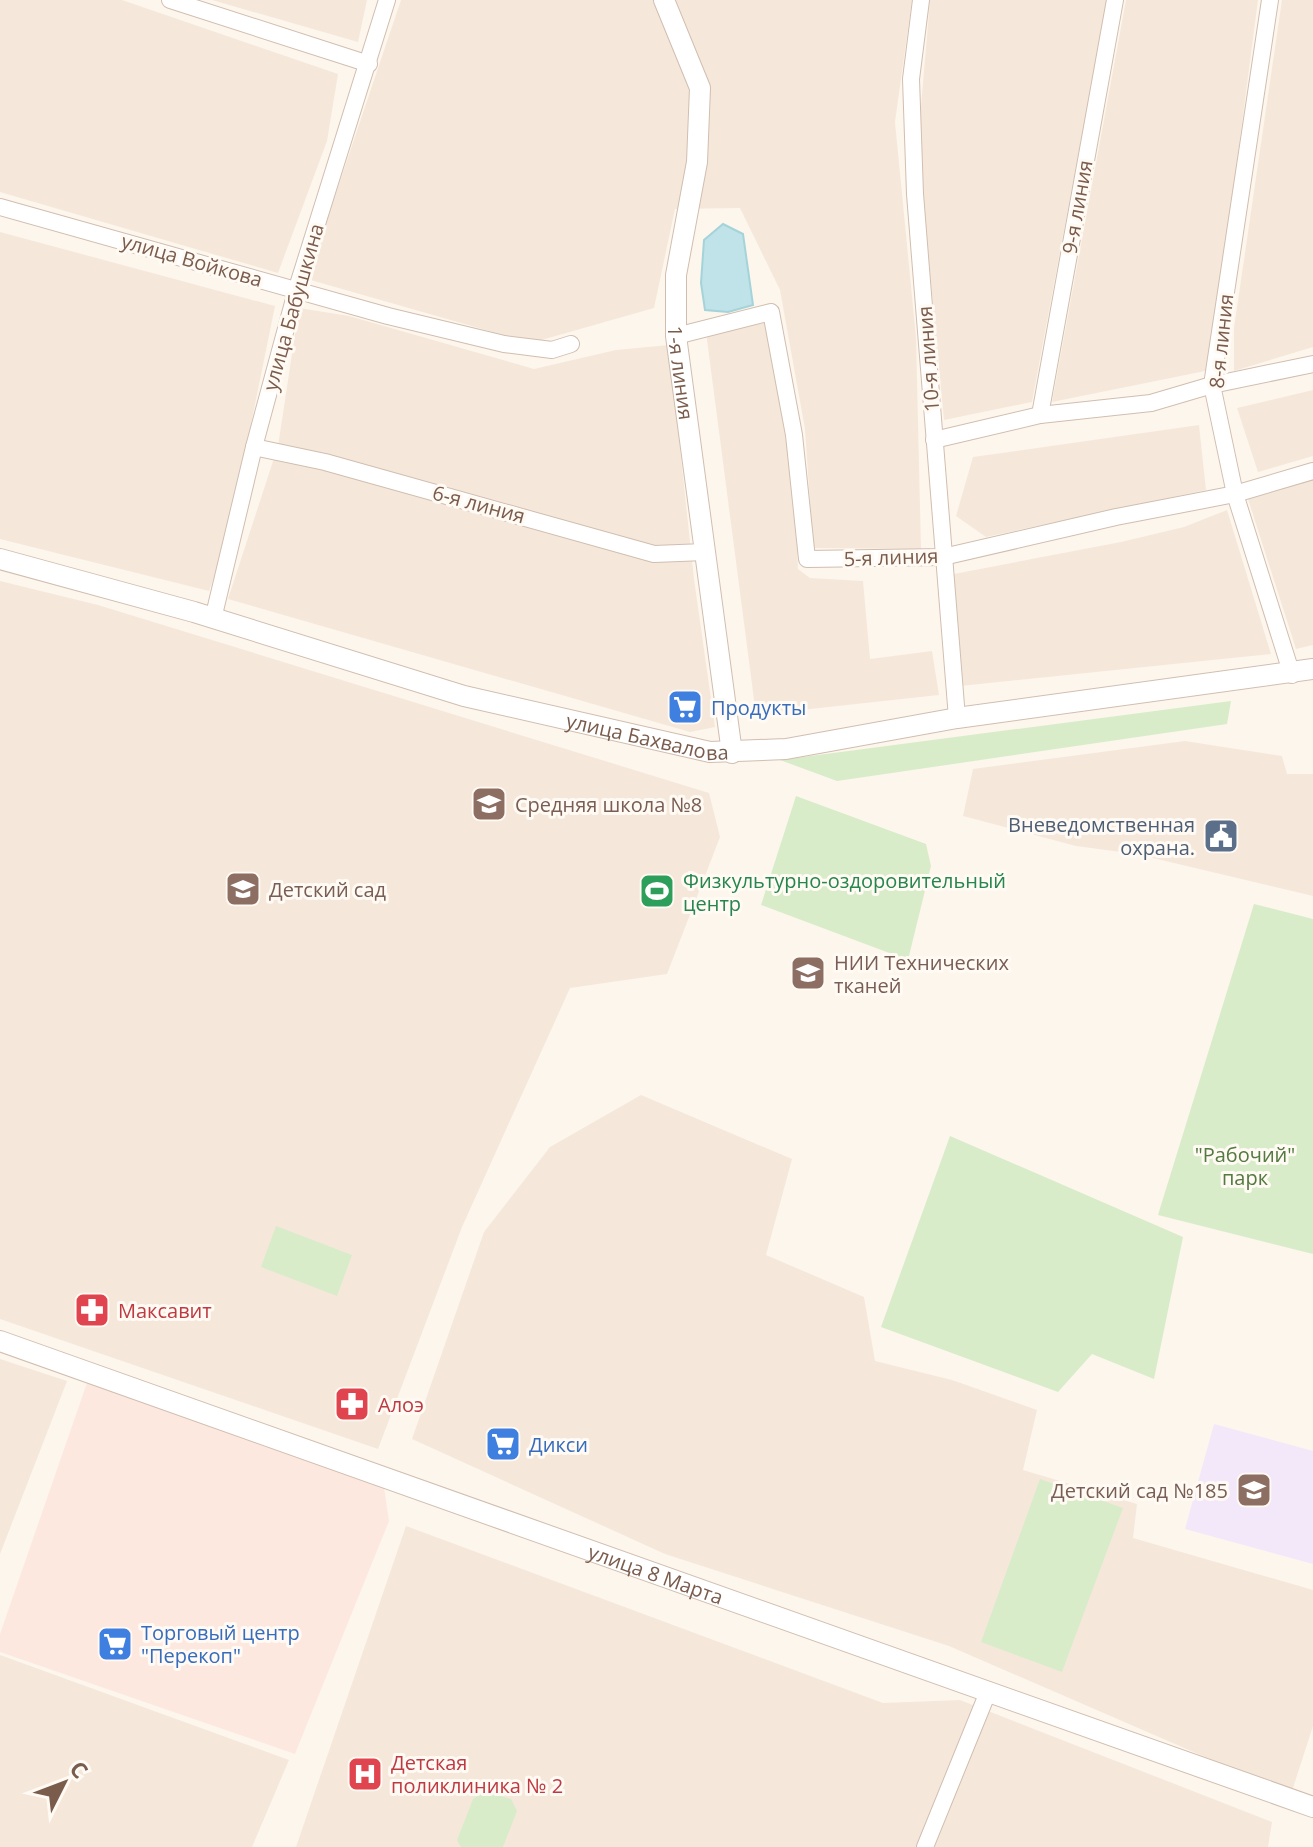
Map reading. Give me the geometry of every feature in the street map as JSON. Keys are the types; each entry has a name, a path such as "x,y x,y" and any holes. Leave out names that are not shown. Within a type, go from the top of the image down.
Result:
{"street":[{"path":"170,0 369,64"},
{"name":"улица Бабушкина","path":"213,619 254,447 297,288 387,0"},
{"name":"1-я линия","path":"664,0 700,88 697,162 676,275 676,336 732,753"},
{"name":"10-я линия","path":"921,0 911,79 913,136 957,718"},
{"name":"9-я линия","path":"1040,415 1115,0"},
{"name":"8-я линия","path":"1270,0 1212,385 1235,494 1292,675"},
{"name":"улица Войкова","path":"0,207 388,316 504,344 552,350 571,344"},
{"name":"5-я линия","path":"676,336 771,312 794,435 807,559 943,557 1116,517 1235,494 1313,471"},
{"path":"934,440 1040,415 1151,403 1212,385 1313,364"},
{"name":"6-я линия","path":"254,447 325,462 654,554 705,552"},
{"name":"улица Бахвалова","path":"0,559 213,619 464,696 710,752 786,749 957,718 1292,675 1313,669"},
{"name":"улица 8 Марта","path":"0,1341 1313,1807"},
{"path":"925,1847 988,1692"}],"shaded area":[{"path":"0,0 122,0 338,74 327,141 278,273 0,192"},
{"path":"212,0 367,0 358,42"},
{"path":"401,0 912,0 895,122 916,337 921,549 813,548 805,429 780,290 740,208 675,209 654,308 531,343 307,279"},
{"path":"930,0 1107,0 1032,402 944,420 920,166 919,130"},
{"path":"1126,0 1258,0 1210,370 1052,402"},
{"path":"1282,0 1313,0 1313,347 1234,371 1234,328"},
{"path":"0,232 275,306 227,542 209,591 0,539"},
{"path":"299,308 349,316 534,369 616,350 669,345 694,579 715,727 690,732 228,599 278,446"},
{"path":"766,323 787,447 792,454 798,569 810,578 863,581 870,659 932,651 939,695 756,715 706,332"},
{"path":"1313,390 1313,456 1258,472 1237,408"},
{"path":"1199,425 1206,490 986,537 956,516 973,457"},
{"path":"1313,478 1313,645 1296,649 1248,499"},
{"path":"1227,510 1271,654 960,686 954,574 1121,542 1184,527"},
{"path":"0,581 98,605 709,793 720,837 667,974 570,988 462,1227 378,1449 0,1319"},
{"path":"1185,741 1282,756 1287,774 1313,774 1313,896 1136,854 1076,846 963,816 973,769"},
{"path":"641,1095 792,1159 766,1255 864,1297 875,1361 952,1380 1037,1410 1023,1470 1137,1504 1133,1538 1313,1590 1313,1726 1293,1788 1281,1790 949,1646 665,1554 412,1439 484,1232 550,1147"},
{"path":"0,1359 67,1381 0,1554"},
{"path":"89,1377 383,1481 389,1521 295,1754 0,1652 0,1634"},
{"name":"Детский сад №185","path":"1214,1424 1313,1451 1313,1564 1185,1529"},
{"path":"406,1526 883,1703 960,1700 1272,1822 1268,1847 296,1847"},
{"path":"0,1655 289,1760 252,1847 0,1847"}],"green space":[{"path":"1231,701 1227,724 837,781 780,760"},
{"path":"796,796 926,844 931,866 908,960 761,905"},
{"name":"\"Рабочий\" парк","path":"1254,904 1313,919 1313,1254 1158,1215"},
{"path":"950,1136 1183,1237 1154,1379 1092,1354 1058,1392 881,1327"},
{"path":"276,1226 352,1255 337,1296 261,1267"},
{"path":"1040,1479 1123,1508 1062,1672 981,1642"},
{"path":"484,1791 511,1799 517,1811 503,1847 461,1847 457,1840 473,1799"}],"water":[{"path":"723,224 743,234 753,305 728,312 705,310 701,283 704,240"}],"place":[{"name":"Продукты","path":"685,707"},
{"name":"Средняя школа №8","path":"489,804"},
{"name":"Вневедомственная охрана.","path":"1221,836"},
{"name":"Детский сад","path":"243,889"},
{"name":"Физкультурно-оздоровительный центр","path":"657,891"},
{"name":"НИИ Технических тканей","path":"808,973"},
{"name":"Максавит","path":"92,1310"},
{"name":"Алоэ","path":"352,1404"},
{"name":"Дикси","path":"503,1444"},
{"name":"Детский сад №185","path":"1254,1490"},
{"name":"Торговый центр \"Перекоп\"","path":"115,1644"},
{"name":"Детская поликлиника № 2","path":"365,1774"}]}
